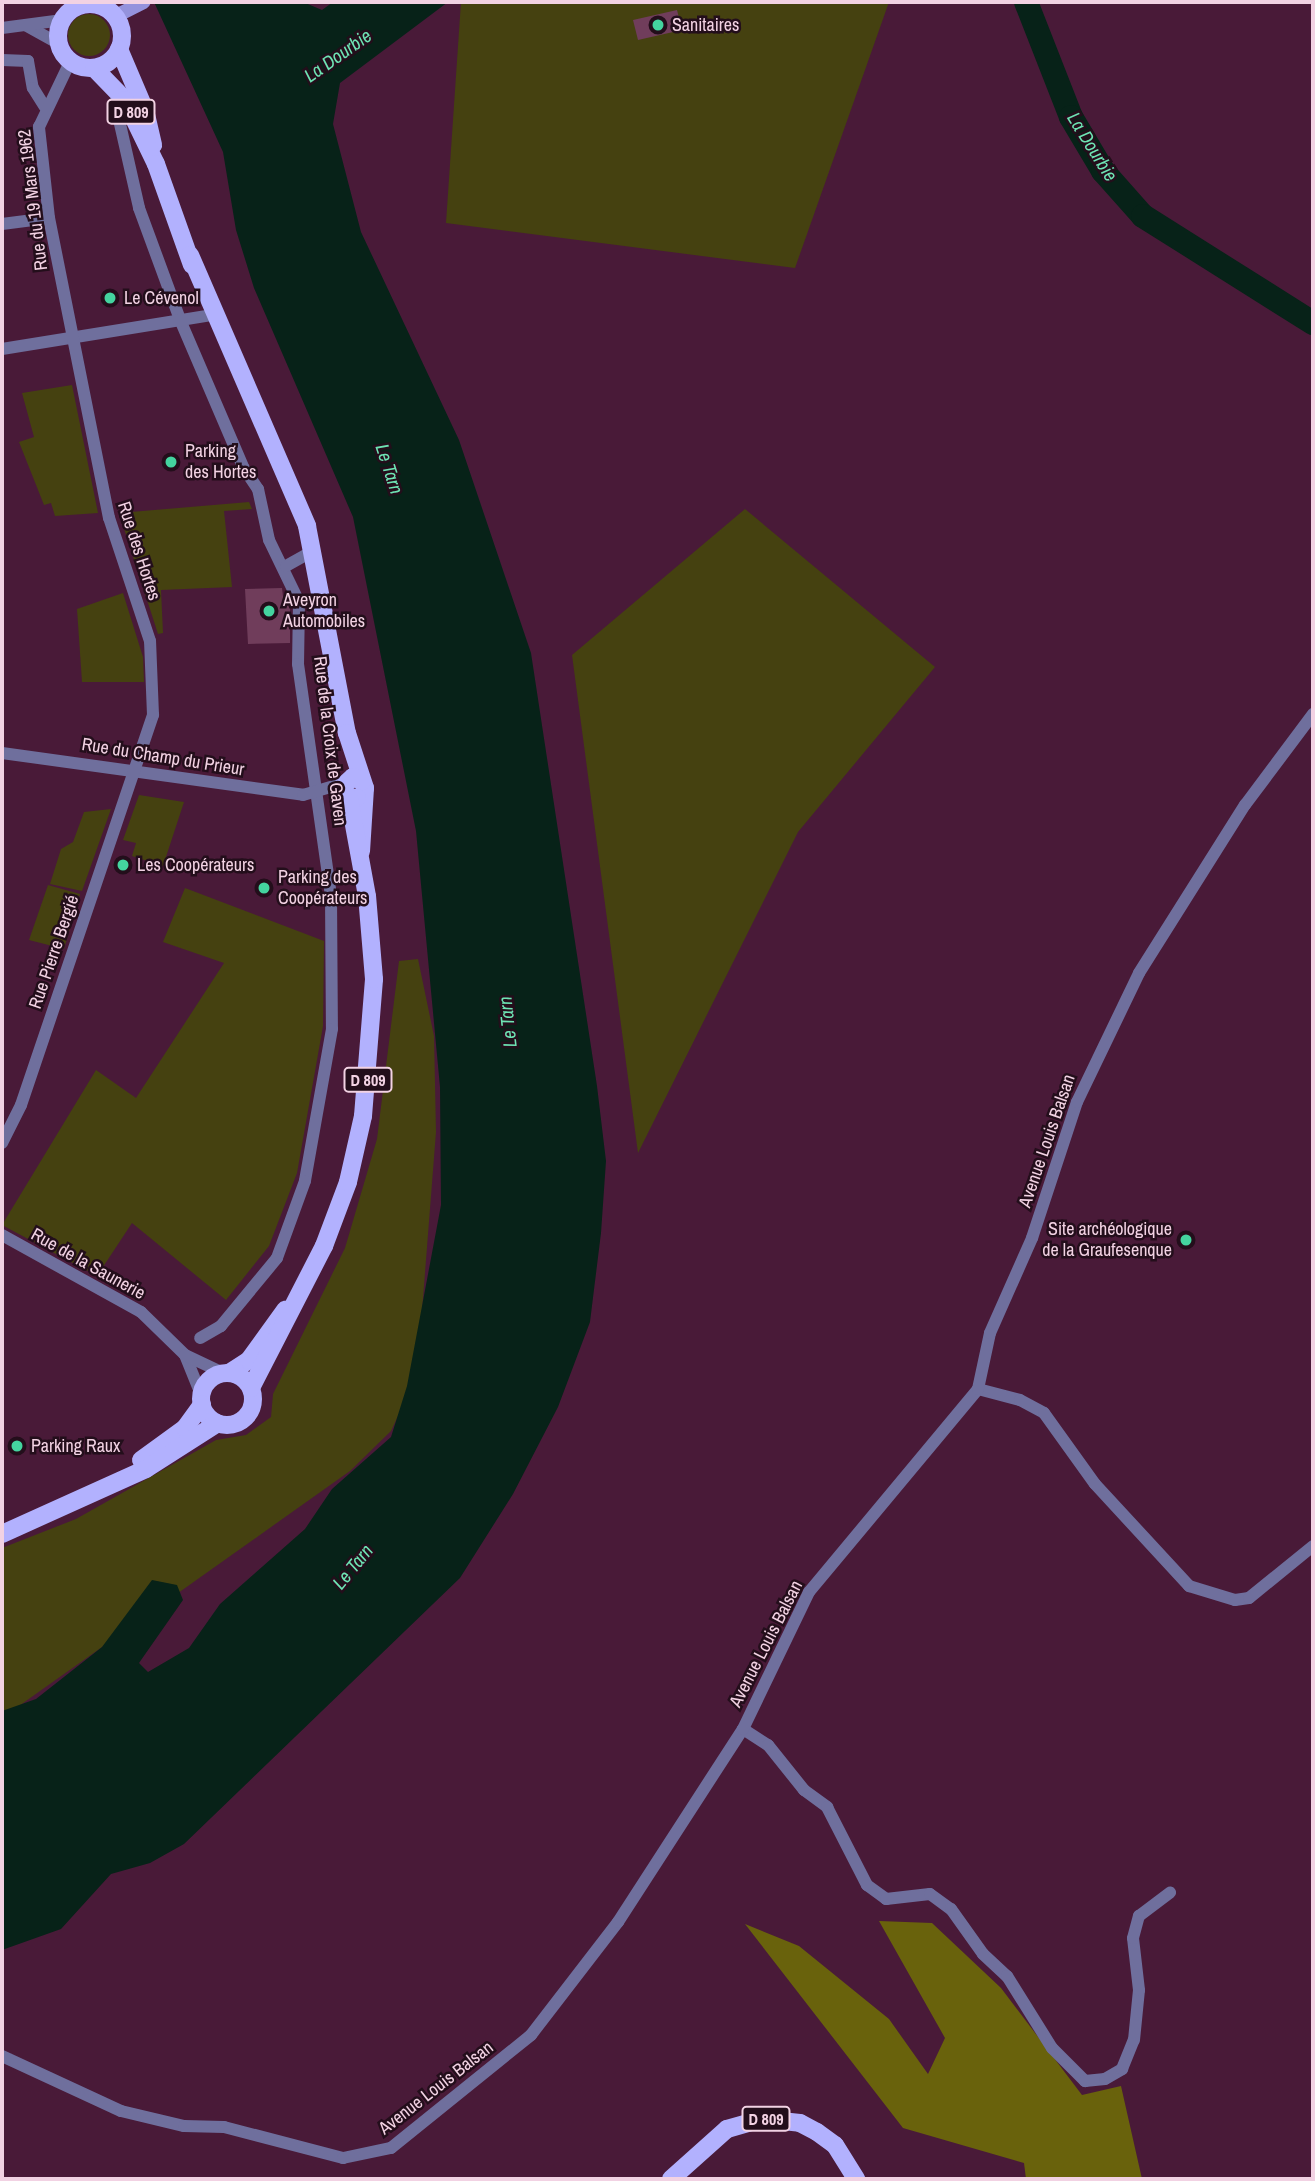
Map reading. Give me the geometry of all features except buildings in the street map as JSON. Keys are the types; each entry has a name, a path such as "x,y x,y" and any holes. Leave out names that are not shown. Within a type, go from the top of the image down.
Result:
{"main road":[{"path":"116,16 140,2"},
{"path":"98,3 116,16 122,32 119,50 94,68 70,62 58,43 69,10 98,3"},
{"name":"D 809","path":"119,50 145,110 156,164"},
{"name":"D 809","path":"94,68 118,89 156,164 211,315 247,385"},
{"name":"D 809","path":"190,255 247,385 295,505 307,526 347,733 374,979 368,1083 348,1182 297,1298 251,1388"},
{"name":"D 809","path":"295,505 306,555 321,595"},
{"name":"D 809","path":"226,1373 249,1360 297,1298"},
{"path":"2,1534 118,1479 146,1469 218,1423 243,1419 252,1405 251,1388 226,1373 208,1382 202,1401 185,1428 118,1479"},
{"path":"202,1401 218,1423"},
{"name":"D 809","path":"671,2179 727,2129 763,2119 800,2123 817,2132 835,2145 856,2179"}],"street":[{"path":"2,28 27,26 69,10"},
{"path":"27,26 58,43"},
{"path":"2,60 28,61 33,88 45,107"},
{"name":"Rue du 19 Mars 1962","path":"70,62 45,107 39,127 49,218 71,340"},
{"name":"Rue de la Croix de Gaven","path":"115,102 139,208 181,322 243,467 258,489 269,540 286,566 299,602 299,664 319,792 333,932 332,1029 305,1181 277,1258 221,1326 200,1338"},
{"path":"2,224 49,218"},
{"path":"2,349 71,340 211,315"},
{"name":"Rue des Hortes","path":"71,340 109,518 153,664 153,715 135,771"},
{"path":"286,566 306,555"},
{"name":"Avenue Louis Balsan","path":"2,2056 78,2094 156,2122 224,2127 343,2158 390,2148 531,2035 564,1998 743,1729 809,1592 978,1389 990,1333 1032,1238 1077,1102 1139,972 1245,805 1313,714"},
{"name":"Rue du Champ du Prieur","path":"2,753 303,795 352,789"},
{"name":"Rue Pierre Bergié","path":"2,1143 21,1105 135,771"},
{"name":"Rue de la Saunerie","path":"2,1236 141,1312 185,1355 226,1373"},
{"name":"Rue de la Saunerie","path":"185,1355 202,1401"},
{"path":"978,1389 1020,1400 1044,1413 1095,1484 1189,1586 1235,1600 1250,1598 1313,1546"},
{"path":"743,1729 768,1745 804,1790 827,1807 867,1885 886,1899 930,1894 951,1909 983,1954 1007,1976 1052,2048 1085,2081 1105,2079 1122,2069 1134,2040 1139,1990 1133,1938 1139,1916 1170,1893"}],"shaded area":[{"path":"461,2 889,2 795,268 446,223"},
{"path":"89,14 104,20 110,35 104,50 89,56 74,50 68,35 74,20"},
{"path":"72,385 98,513 55,516 51,503 44,505 19,442 34,437 22,393"},
{"path":"249,502 252,509 224,511 232,587 161,590 163,633 158,634 119,513"},
{"path":"745,509 935,667 798,832 638,1153 572,655"},
{"path":"123,593 143,657 144,682 82,682 77,609"},
{"path":"139,795 184,802 163,866 132,856 136,843 123,840"},
{"path":"111,809 82,891 50,884 61,849 73,842 84,812"},
{"path":"48,885 80,894 64,949 29,940"},
{"path":"185,888 324,941 323,1026 297,1173 269,1246 226,1300 132,1223 97,1276 2,1225 96,1070 136,1098 224,963 163,942"},
{"path":"418,959 434,1036 436,1132 417,1375 391,1431 350,1471 2,1718 2,1548 76,1519 216,1440 246,1435 271,1417 273,1394 345,1248 377,1139 399,961"},
{"path":"879,1921 932,1923 1001,1988 1082,2095 1121,2086 1142,2179 1026,2179 1024,2163 903,2128 745,1924 799,1946 889,2019 928,2074 945,2038"}],"water":[{"name":"Le Tarn","path":"154,2 303,2 322,10 333,2 448,2 340,83 333,124 361,232 459,440 531,653 597,1086 606,1161 601,1233 590,1322 558,1407 513,1494 460,1578 184,1844 150,1863 111,1874 61,1929 2,1950 2,1711 36,1699 102,1647 152,1580 177,1585 183,1600 139,1663 148,1672 189,1648 220,1604 305,1529 332,1489 391,1437 407,1386 441,1205 440,1087 416,831 353,517 254,288 236,230 223,152"}],"waterway":[{"name":"La Dourbie","path":"1026,2 1071,117 1103,171 1143,216 1313,323"}],"place":[{"name":"Sanitaires","path":"658,25"},
{"name":"Le Cévenol","path":"110,298"},
{"name":"Parking des Hortes","path":"171,462"},
{"name":"Aveyron Automobiles","path":"269,611"},
{"name":"Les Coopérateurs","path":"123,865"},
{"name":"Parking des Coopérateurs","path":"264,888"},
{"name":"Site archéologique de la Graufesenque","path":"1186,1240"},
{"name":"Parking Raux","path":"17,1446"}]}
